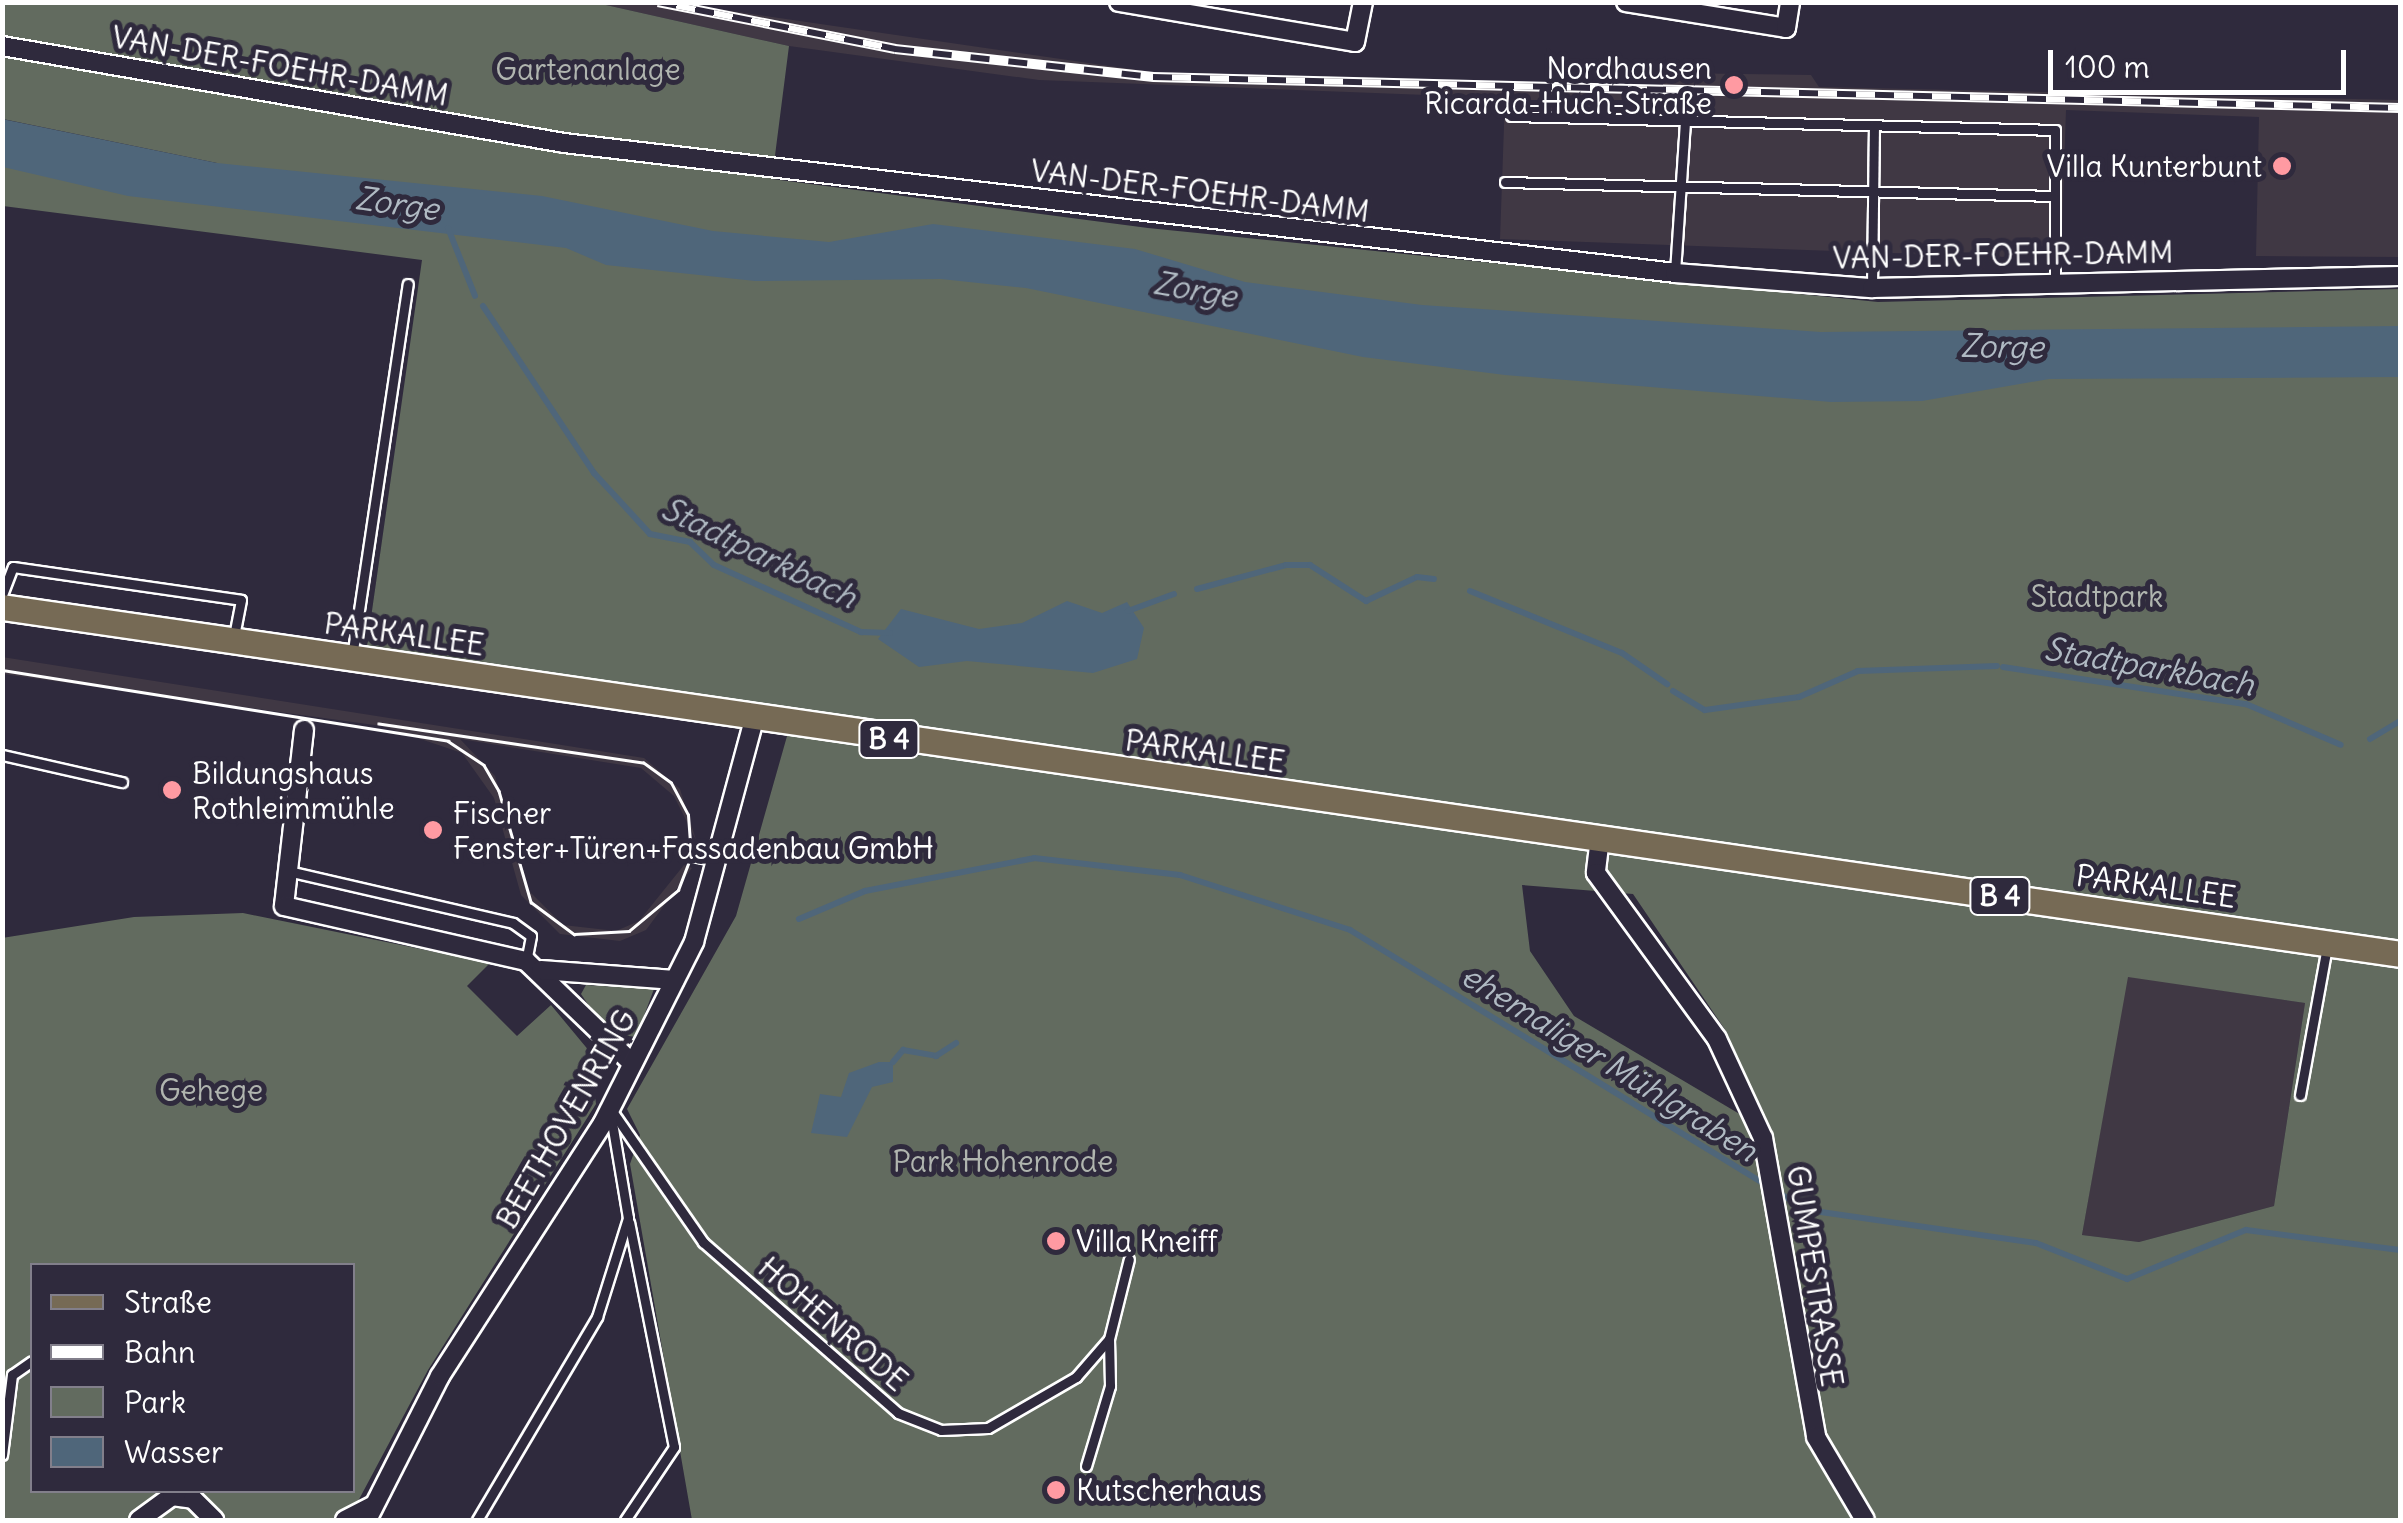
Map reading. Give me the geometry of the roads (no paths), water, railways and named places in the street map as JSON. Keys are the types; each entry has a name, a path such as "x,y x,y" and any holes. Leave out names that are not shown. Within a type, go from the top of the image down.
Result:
{"main road":[{"name":"PARKALLEE","path":"2,607 754,719 2400,954"}],"street":[{"path":"1119,2 1211,10 1355,42 1364,2"},
{"path":"1637,4 1786,28 1790,2"},
{"name":"VAN-DER-FOEHR-DAMM","path":"2,46 564,143 1675,273 1872,288 2400,276"},
{"name":"BEETHOVENRING","path":"370,1513 440,1376 610,1108 676,980 717,860 754,719"},
{"path":"304,730 284,906 533,966 676,980"},
{"name":"GUMPESTRASSE","path":"1600,838 1596,873 1717,1039 1775,1185 1816,1438 1865,1520"},
{"path":"533,966 594,1034 632,1063"},
{"path":"140,1520 172,1496 193,1498 214,1520"},
{"path":"346,1520 370,1513"}],"lane":[{"path":"1512,116 2054,130 2054,283"},
{"path":"1675,273 1685,120"},
{"path":"1872,288 1874,124"},
{"path":"1505,182 2054,196"},
{"path":"352,660 408,284"},
{"path":"2,595 12,567 241,600 233,640"},
{"path":"2,755 122,782"},
{"path":"686,855 717,860"},
{"path":"288,871 513,922 531,936 533,966"},
{"path":"2300,1095 2328,943"},
{"path":"610,1108 674,1448 626,1520"},
{"name":"HOHENRODE","path":"610,1108 704,1242 898,1413 941,1430 988,1428 1036,1408 1109,1339"},
{"path":"477,1520 598,1317 628,1218"},
{"path":"1086,1466 1110,1386 1109,1339 1128,1260"},
{"path":"2,1455 12,1376 30,1362"}],"water":[{"name":"Zorge","path":"2,119 217,163 542,196 713,231 829,242 933,224 1135,249 1245,282 1422,305 1821,332 2400,326 2400,377 2049,379 1922,401 1831,402 1505,375 1363,357 1026,288 941,279 755,281 606,265 566,248 128,196 3,167"},
{"path":"1067,601 1102,613 1127,602 1144,628 1137,659 1093,673 967,661 919,667 878,639 901,609 979,629 1022,623"},
{"path":"879,1062 893,1062 893,1082 872,1087 847,1137 811,1133 820,1094 841,1097 849,1073"}],"waterway":[{"name":"Stadtparkbach","path":"448,228 475,296"},
{"name":"Stadtparkbach","path":"483,306 594,473 650,534 690,542 714,565 861,632 890,633"},
{"name":"Stadtparkbach","path":"1197,589 1286,565 1310,565 1366,601 1417,577 1434,579"},
{"name":"Stadtparkbach","path":"1470,591 1622,653 1667,684"},
{"name":"Stadtparkbach","path":"1128,611 1174,594"},
{"name":"Stadtparkbach","path":"1673,691 1705,710 1799,697 1858,671 1997,666"},
{"name":"Stadtparkbach","path":"2003,667 2246,704 2341,745"},
{"name":"Stadtparkbach","path":"2370,739 2400,721"},
{"name":"ehemaliger Mühlgraben","path":"799,919 865,891 1034,858 1180,875 1350,930 1807,1210 2036,1243 2127,1279 2246,1230 2400,1250"},
{"path":"893,1062 903,1050 936,1056 956,1043"}],"tram line":[{"path":"2,670 448,741 484,765 499,791 531,902 574,934 629,931 678,890 691,856 688,815 671,783 643,763 379,724"}],"railway":[{"path":"658,2 895,49 1153,77 2400,108"}],"place":[{"name":"Nordhausen Ricarda-Huch-Straße","path":"1734,85"},
{"name":"Villa Kunterbunt","path":"2282,166"},
{"name":"Bildungshaus Rothleimmühle","path":"172,790"},
{"name":"Fischer Fenster+Türen+Fassadenbau GmbH","path":"433,830"},
{"name":"Villa Kneiff","path":"1056,1241"},
{"name":"Kutscherhaus","path":"1056,1490"}],"park label":[{"name":"Gartenanlage","path":"588,69"},
{"name":"Stadtpark","path":"2097,596"},
{"name":"Gehege","path":"211,1090"},
{"name":"Park Hohenrode","path":"1003,1161"}]}
